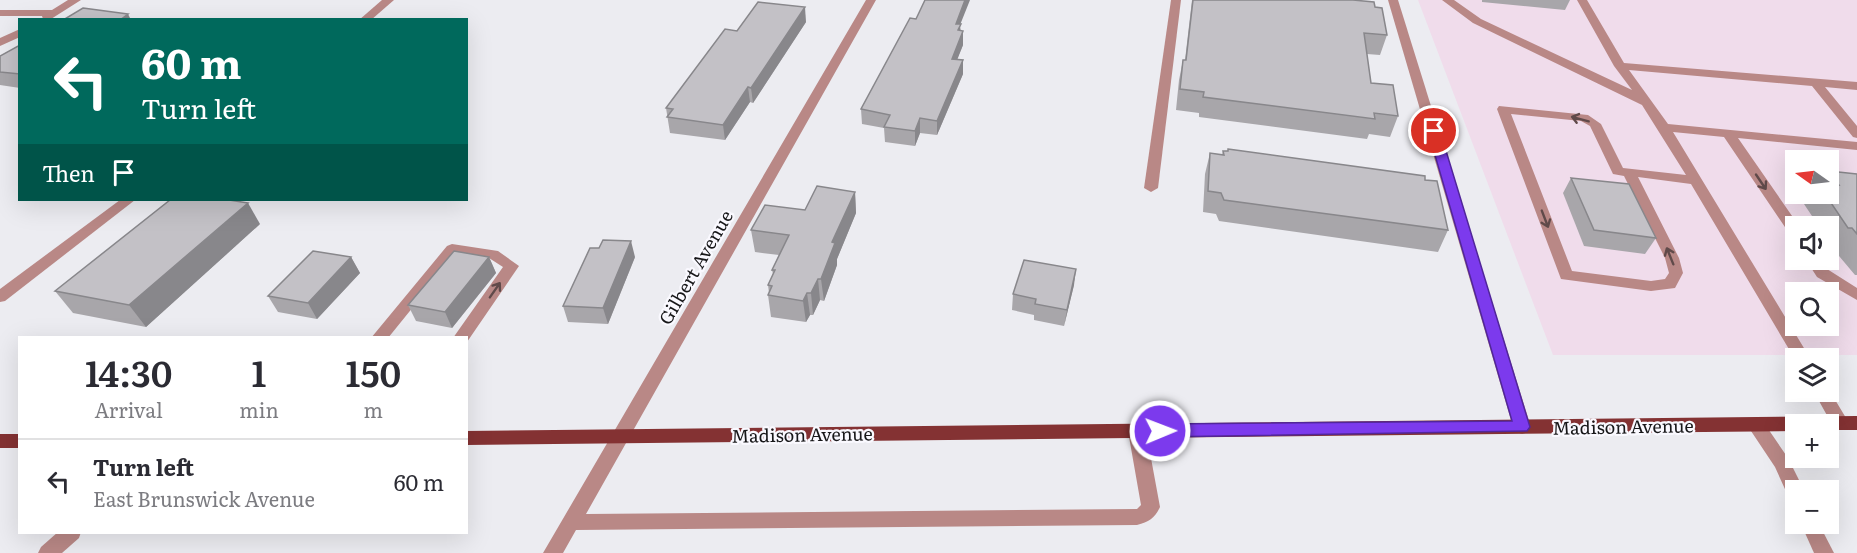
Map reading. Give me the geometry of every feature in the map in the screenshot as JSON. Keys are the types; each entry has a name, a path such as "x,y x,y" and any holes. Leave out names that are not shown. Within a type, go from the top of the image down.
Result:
{"main road":[{"name":"Madison Avenue","path":"468,438 1849,423"},
{"path":"0,441 18,441"}],"street":[{"path":"45,18 76,0"},
{"path":"366,18 389,0"},
{"name":"Gilbert Avenue","path":"553,553 871,0"},
{"path":"1151,188 1176,0"},
{"path":"1394,0 1522,427"},
{"path":"1447,0 1477,21 1648,104"},
{"path":"1582,0 1620,66 1664,127 1796,348"},
{"path":"0,13 54,13"},
{"path":"0,43 18,33"},
{"path":"1620,66 1857,86"},
{"path":"1816,83 1857,134"},
{"path":"1629,172 1672,258 1676,273 1670,284 1651,286 1566,275 1503,109 1584,118 1595,124 1618,171 1629,172 1696,180"},
{"path":"1664,127 1857,146"},
{"path":"1728,134 1785,217"},
{"path":"0,297 127,201"},
{"path":"381,336 452,249 493,254 512,266 462,336"},
{"path":"1820,270 1857,295"},
{"path":"1831,402 1849,423"},
{"path":"1756,425 1790,480"},
{"path":"571,522 1137,517 1144,515 1151,507 1137,431"},
{"path":"48,553 70,534"},
{"path":"1815,534 1824,553"}],"shaded area":[{"path":"1418,0 1857,0 1857,355 1839,355 1839,348 1785,348 1785,355 1553,355"}],"building":[{"path":"925,0 965,0 956,24 961,24 958,30 963,31 952,59 963,60 937,121 920,118 915,131 884,127 890,115 861,109 910,18 916,19"},
{"path":"1193,0 1374,2 1375,7 1382,8 1387,35 1364,33 1371,83 1393,85 1398,116 1374,113 1375,119 1203,97 1204,92 1180,89"},
{"path":"758,2 805,7 751,88 748,87 723,125 667,117 673,109 666,108 725,29 737,31"},
{"path":"83,8 128,14 123,18 66,18"},
{"path":"18,46 18,74 0,72 0,56"},
{"path":"1228,149 1425,176 1425,180 1437,181 1448,230 1224,200 1221,193 1208,191 1210,153 1224,155 1223,151 1228,151"},
{"path":"1839,172 1857,174 1857,234 1852,228 1848,228 1832,204 1839,204"},
{"path":"1571,178 1629,184 1656,238 1594,230"},
{"path":"817,186 855,192 832,242 835,243 821,279 818,279 811,293 807,293 803,301 768,295 772,286 768,285 775,270 772,270 789,235 751,230 765,205 805,210"},
{"path":"169,201 248,203 129,305 55,291"},
{"path":"603,240 631,241 603,308 563,306 590,248 599,248"},
{"path":"313,251 351,257 308,303 268,296"},
{"path":"454,251 489,257 445,312 408,305"},
{"path":"1024,260 1076,269 1067,310 1035,304 1036,299 1013,294"}],"route":[{"path":"1160,431 1522,427 1434,131"}]}
